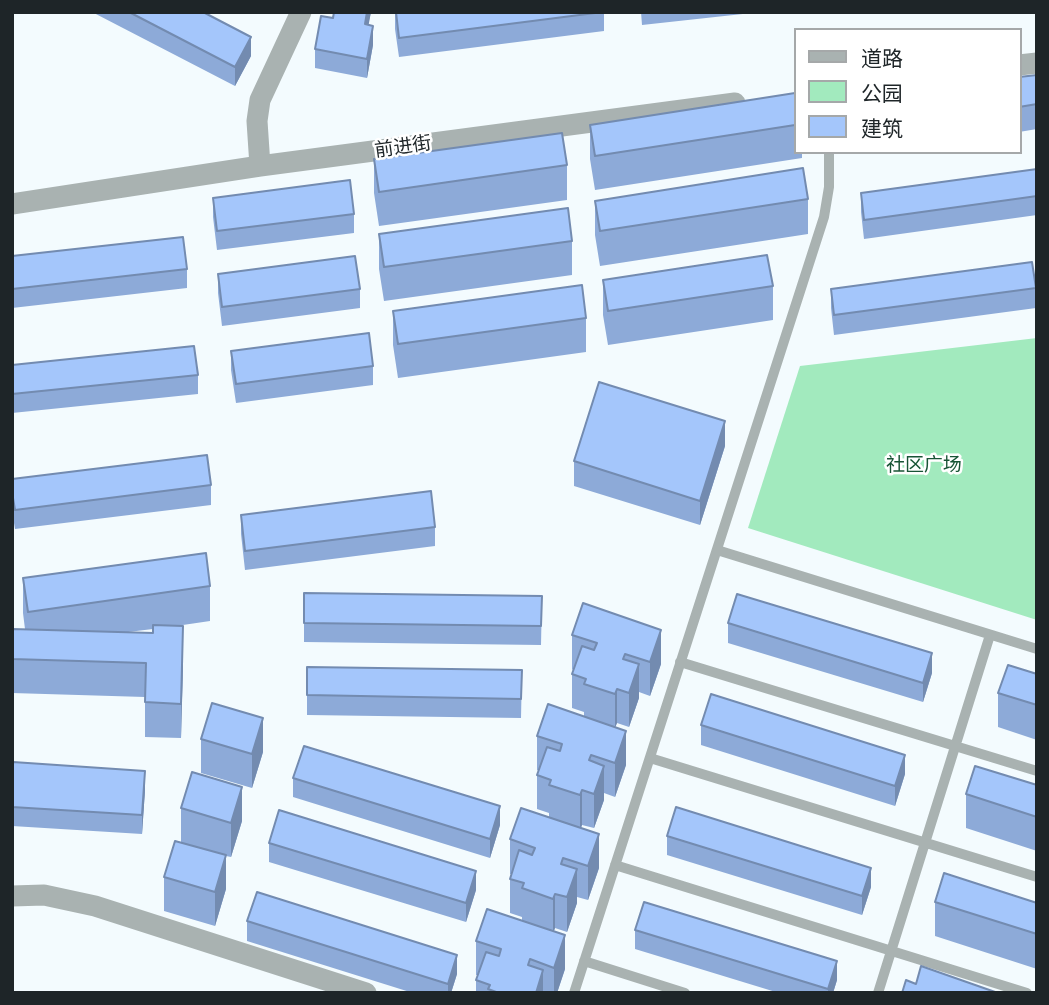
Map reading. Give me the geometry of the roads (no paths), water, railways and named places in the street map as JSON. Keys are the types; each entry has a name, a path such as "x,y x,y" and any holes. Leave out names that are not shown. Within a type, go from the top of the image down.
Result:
{"street":[{"path":"260,166 257,121 260,100 301,12"},
{"name":"前进街","path":"12,204 260,166 754,100"},
{"path":"12,896 44,895 95,906 366,993"}],"lane":[{"path":"574,993 824,217 829,187 829,154"},
{"path":"716,550 1037,649"},
{"path":"878,993 990,635"},
{"path":"680,662 1037,771"},
{"path":"650,758 1037,877"},
{"path":"615,865 1027,993"},
{"path":"584,961 685,993"}],"park label":[{"name":"社区广场","path":"924,465"}]}
